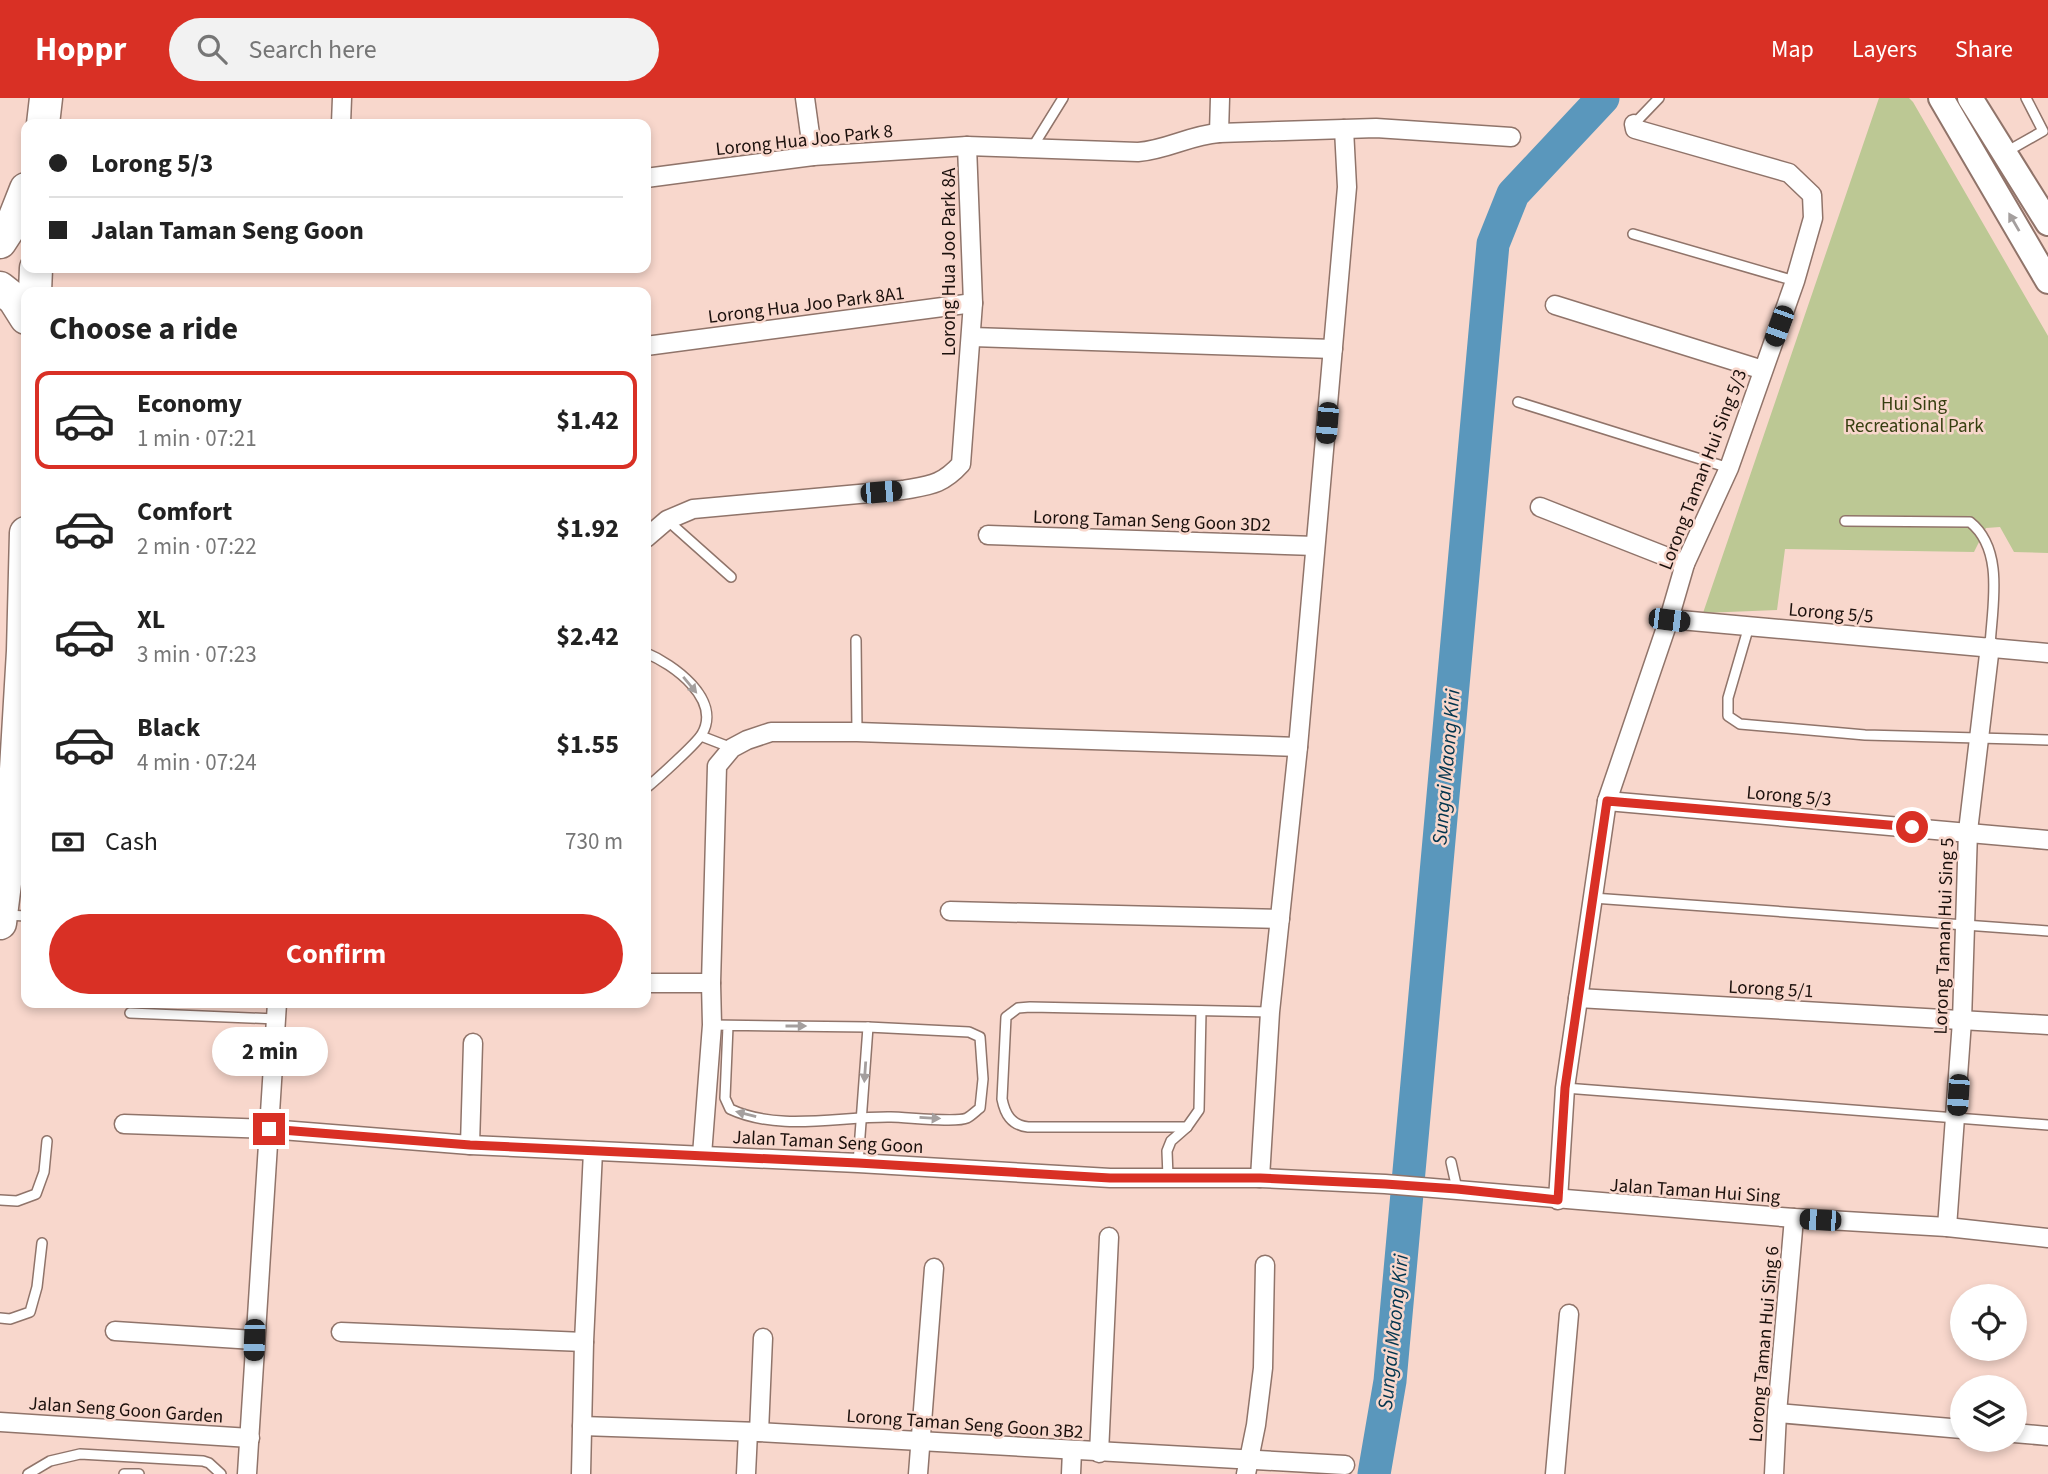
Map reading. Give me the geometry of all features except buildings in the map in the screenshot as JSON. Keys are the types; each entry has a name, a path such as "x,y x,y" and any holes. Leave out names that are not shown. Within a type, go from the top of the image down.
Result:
{"highway":[{"path":"44,119 47,98"},
{"path":"0,242 13,222 21,202"},
{"path":"0,288 14,299 21,310"},
{"path":"0,923 3,875 20,821 21,777"}],"main road":[{"path":"1941,98 2048,281"},
{"path":"1970,98 2044,209"}],"street":[{"path":"47,98 50,119"},
{"path":"341,119 342,98"},
{"path":"805,98 813,156"},
{"path":"1219,133 1220,98"},
{"name":"Lorong Taman Hui Sing 5/3","path":"1558,1200 1565,1088 1607,801 1669,620 1685,564 1729,468 1795,281 1814,218 1812,195 1789,173 1635,129 1634,124"},
{"name":"Lorong Hua Joo Park 8","path":"651,177 813,156 968,146 1159,151 1199,134 1219,133 1376,128 1511,137"},
{"path":"1260,1178 1270,1012 1298,747 1348,187 1344,129"},
{"name":"Lorong Hua Joo Park 8A","path":"651,534 667,520 694,509 903,490 932,485 948,478 961,464 973,303 968,146"},
{"name":"Lorong Hua Joo Park 8A1","path":"651,345 973,303"},
{"path":"1555,304 1763,370"},
{"path":"972,337 1333,349"},
{"path":"1540,507 1685,564"},
{"name":"Lorong Taman Seng Goon 3D2","path":"988,536 1315,546"},
{"name":"Lorong 5/5","path":"1669,620 2048,653"},
{"name":"Lorong Taman Hui Sing 5","path":"1947,1227 1962,1021 1968,831 1990,646"},
{"path":"702,1155 720,1026 711,983 717,766 732,748 771,733 857,732 1298,747"},
{"name":"Lorong 5/3","path":"1607,801 2048,840"},
{"path":"950,911 1280,919"},
{"path":"651,983 711,983"},
{"name":"Lorong 5/1","path":"1578,998 2048,1025"},
{"path":"247,1474 276,1011"},
{"path":"470,1145 473,1043"},
{"name":"Jalan Taman Seng Goon","path":"124,1124 269,1129 470,1145 1110,1178 1260,1178 1422,1188"},
{"path":"581,1474 593,1151"},
{"name":"Jalan Taman Hui Sing","path":"1422,1188 1794,1218 1947,1227 2048,1238"},
{"name":"Lorong Taman Hui Sing 6","path":"1774,1474 1794,1218"},
{"path":"1099,1453 1109,1237"},
{"path":"1247,1467 1256,1425 1263,1368 1265,1265"},
{"path":"918,1474 934,1268"},
{"path":"1555,1474 1569,1314"},
{"path":"115,1331 254,1340"},
{"path":"341,1332 584,1342"},
{"path":"746,1474 754,1432 763,1338"},
{"path":"1777,1413 1950,1428"},
{"name":"Jalan Seng Goon Garden","path":"0,1422 250,1438"},
{"name":"Lorong Taman Seng Goon 3B2","path":"582,1426 921,1441 1099,1453 1247,1467 1345,1465"},
{"path":"2027,1434 2048,1436"},
{"path":"1071,1474 1072,1451"}],"lane":[{"path":"1032,148 1063,98"},
{"path":"1634,124 1659,98"},
{"path":"2006,152 2046,130 2026,98"},
{"path":"1633,234 1795,281"},
{"path":"1518,402 1729,468"},
{"path":"667,520 732,577"},
{"path":"1845,521 1970,522 1980,530 1991,554 1993,586 1990,646"},
{"path":"1749,626 1728,698 1728,716 1740,724 1865,735 2048,740"},
{"path":"856,640 857,732"},
{"path":"651,656 687,679 702,700 706,714 701,736 651,783"},
{"path":"701,736 732,748"},
{"path":"1592,898 2048,931"},
{"path":"1,915 21,916"},
{"path":"1187,1127 1028,1126 1012,1121 1004,1111 1002,1099 1006,1017 1018,1008 1030,1007 1270,1012"},
{"path":"130,1013 276,1011"},
{"path":"1168,1177 1167,1151 1171,1141 1187,1127 1199,1110 1201,1011"},
{"path":"720,1026 868,1027 969,1032 980,1037 983,1079 980,1108 966,1118 792,1121 742,1115 730,1109 725,1098 720,1026"},
{"path":"858,1163 868,1027"},
{"path":"1565,1088 2048,1125"},
{"path":"0,1200 18,1201 36,1194 44,1172 47,1141"},
{"path":"1451,1162 1457,1189"},
{"path":"0,1318 10,1319 30,1312 37,1287 42,1243"},
{"path":"29,1474 50,1461 80,1454 203,1461 220,1474"},
{"path":"124,1474 139,1474"}],"green space":[{"name":"Hui Sing Recreational Park","path":"1879,98 1909,98 1913,102 2048,336 2048,553 2014,552 2000,527 1986,528 1974,552 1785,549 1777,610 1703,613"}],"waterway":[{"name":"Sungai Maong Kiri","path":"1374,1474 1390,1381 1493,244 1513,194 1603,98"}],"route":[{"path":"269,1129 470,1145 1110,1178 1260,1178 1385,1184 1558,1200 1565,1088 1607,801 1912,827"}]}
